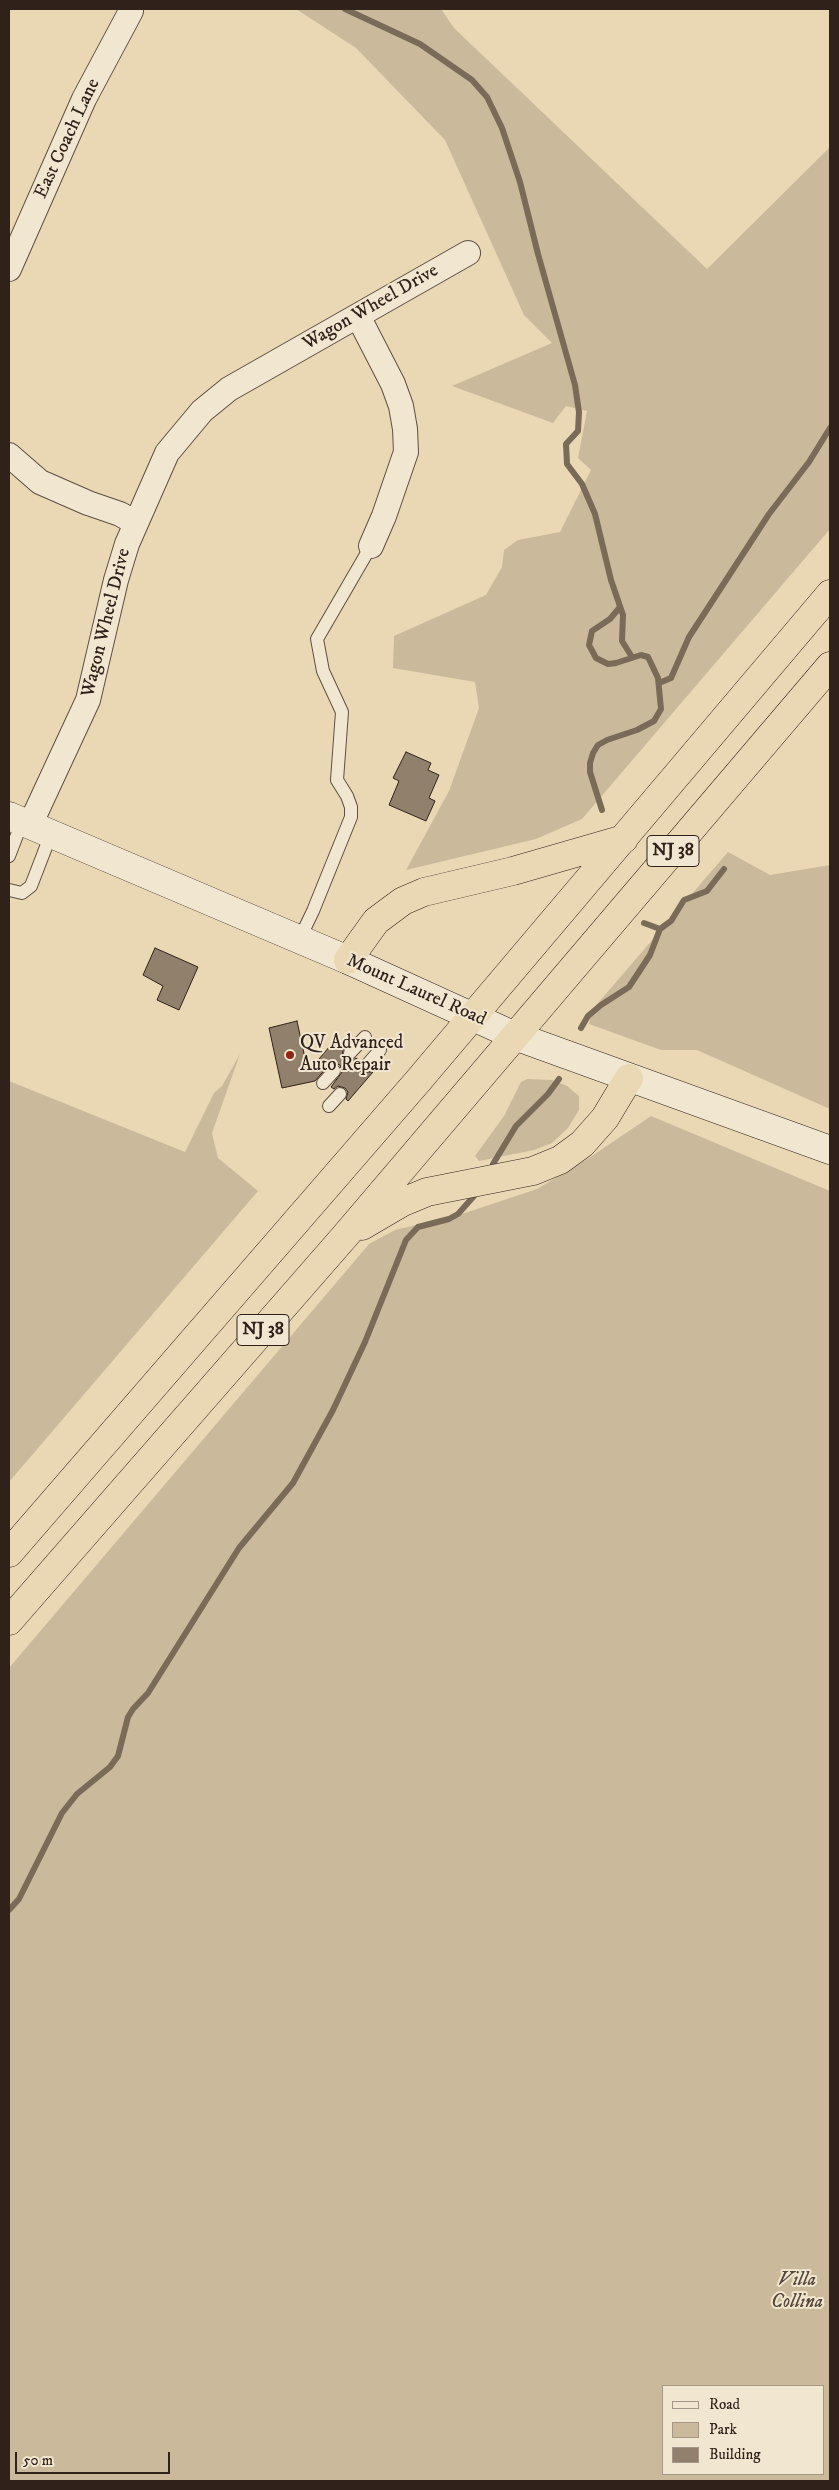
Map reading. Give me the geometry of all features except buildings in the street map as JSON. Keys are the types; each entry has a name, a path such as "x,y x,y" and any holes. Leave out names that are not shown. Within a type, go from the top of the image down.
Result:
{"highway":[{"name":"NJ 38","path":"9,1553 472,1017 830,594"},
{"name":"NJ 38","path":"9,1622 345,1236 830,666"},
{"path":"348,960 376,921 403,901 424,892 513,871 624,839"},
{"path":"345,1236 403,1202 427,1192 525,1173 560,1160 582,1144 605,1118 629,1078"}],"main road":[{"name":"Mount Laurel Road","path":"28,824 348,960 515,1036 830,1150"}],"street":[{"name":"East Coach Lane","path":"9,269 84,99 131,10"},
{"name":"Wagon Wheel Drive","path":"28,824 88,700 116,580 127,544 168,453 188,427 210,403 255,373 468,253"},
{"path":"358,316 393,384 401,406 405,429 406,452 384,516 371,546"},
{"path":"9,454 40,482 88,503 120,514 136,523"}],"lane":[{"path":"299,940 313,912 351,817 351,807 338,780 342,712 323,671 317,639 371,546"},
{"path":"9,856 28,824"},
{"path":"9,890 22,893 31,886 28,824"},
{"path":"350,1053 364,1037"},
{"path":"366,1066 380,1050"},
{"path":"322,1083 334,1071"},
{"path":"329,1106 340,1094"}],"green space":[{"path":"296,9 441,9 454,28 707,269 830,147 830,529 582,819 536,839 406,870 449,791 479,708 475,682 393,668 394,636 486,595 502,567 504,550 518,540 560,532 591,470 578,458 587,411 566,406 553,423 452,386 552,343 524,315 445,140 356,48"},
{"path":"728,852 770,875 830,865 830,1109 697,1050 661,1050 589,1024 592,1010"},
{"path":"240,1054 212,1133 218,1158 258,1191 9,1482 9,1081 185,1152 214,1093 222,1086"},
{"path":"527,1079 552,1080 567,1086 579,1096 579,1110 568,1128 552,1143 534,1150 479,1161 475,1156 504,1116 521,1082"},
{"name":"Villa Collina","path":"651,1116 830,1191 830,2481 9,2481 9,1668 369,1244 395,1230 462,1214 537,1189 589,1158"}],"waterway":[{"path":"345,9 420,44 472,80 487,97 502,128 520,182 575,385 579,412 578,431 566,444 567,464 582,484 595,514 611,580 623,615 622,641 632,657"},
{"path":"659,683 671,678 689,637 769,514 809,462 830,428"},
{"path":"602,810 590,772 593,753 598,745 607,740 637,730 654,721 661,709 658,678 648,657 641,655 608,664 596,658 589,645 592,631 610,619 620,607"},
{"path":"581,1028 588,1016 629,987 650,955 660,929 671,921 684,900 707,891 724,869"},
{"path":"644,923 660,929"},
{"path":"493,1164 516,1126 548,1094 559,1079"},
{"path":"9,1910 19,1899 62,1813 77,1794 110,1767 118,1756 128,1717 133,1709 148,1693 239,1548 293,1483 333,1410 365,1342 406,1240 418,1227 449,1219 458,1214 474,1196"}],"place":[{"name":"QV Advanced Auto Repair","path":"290,1055"}]}
